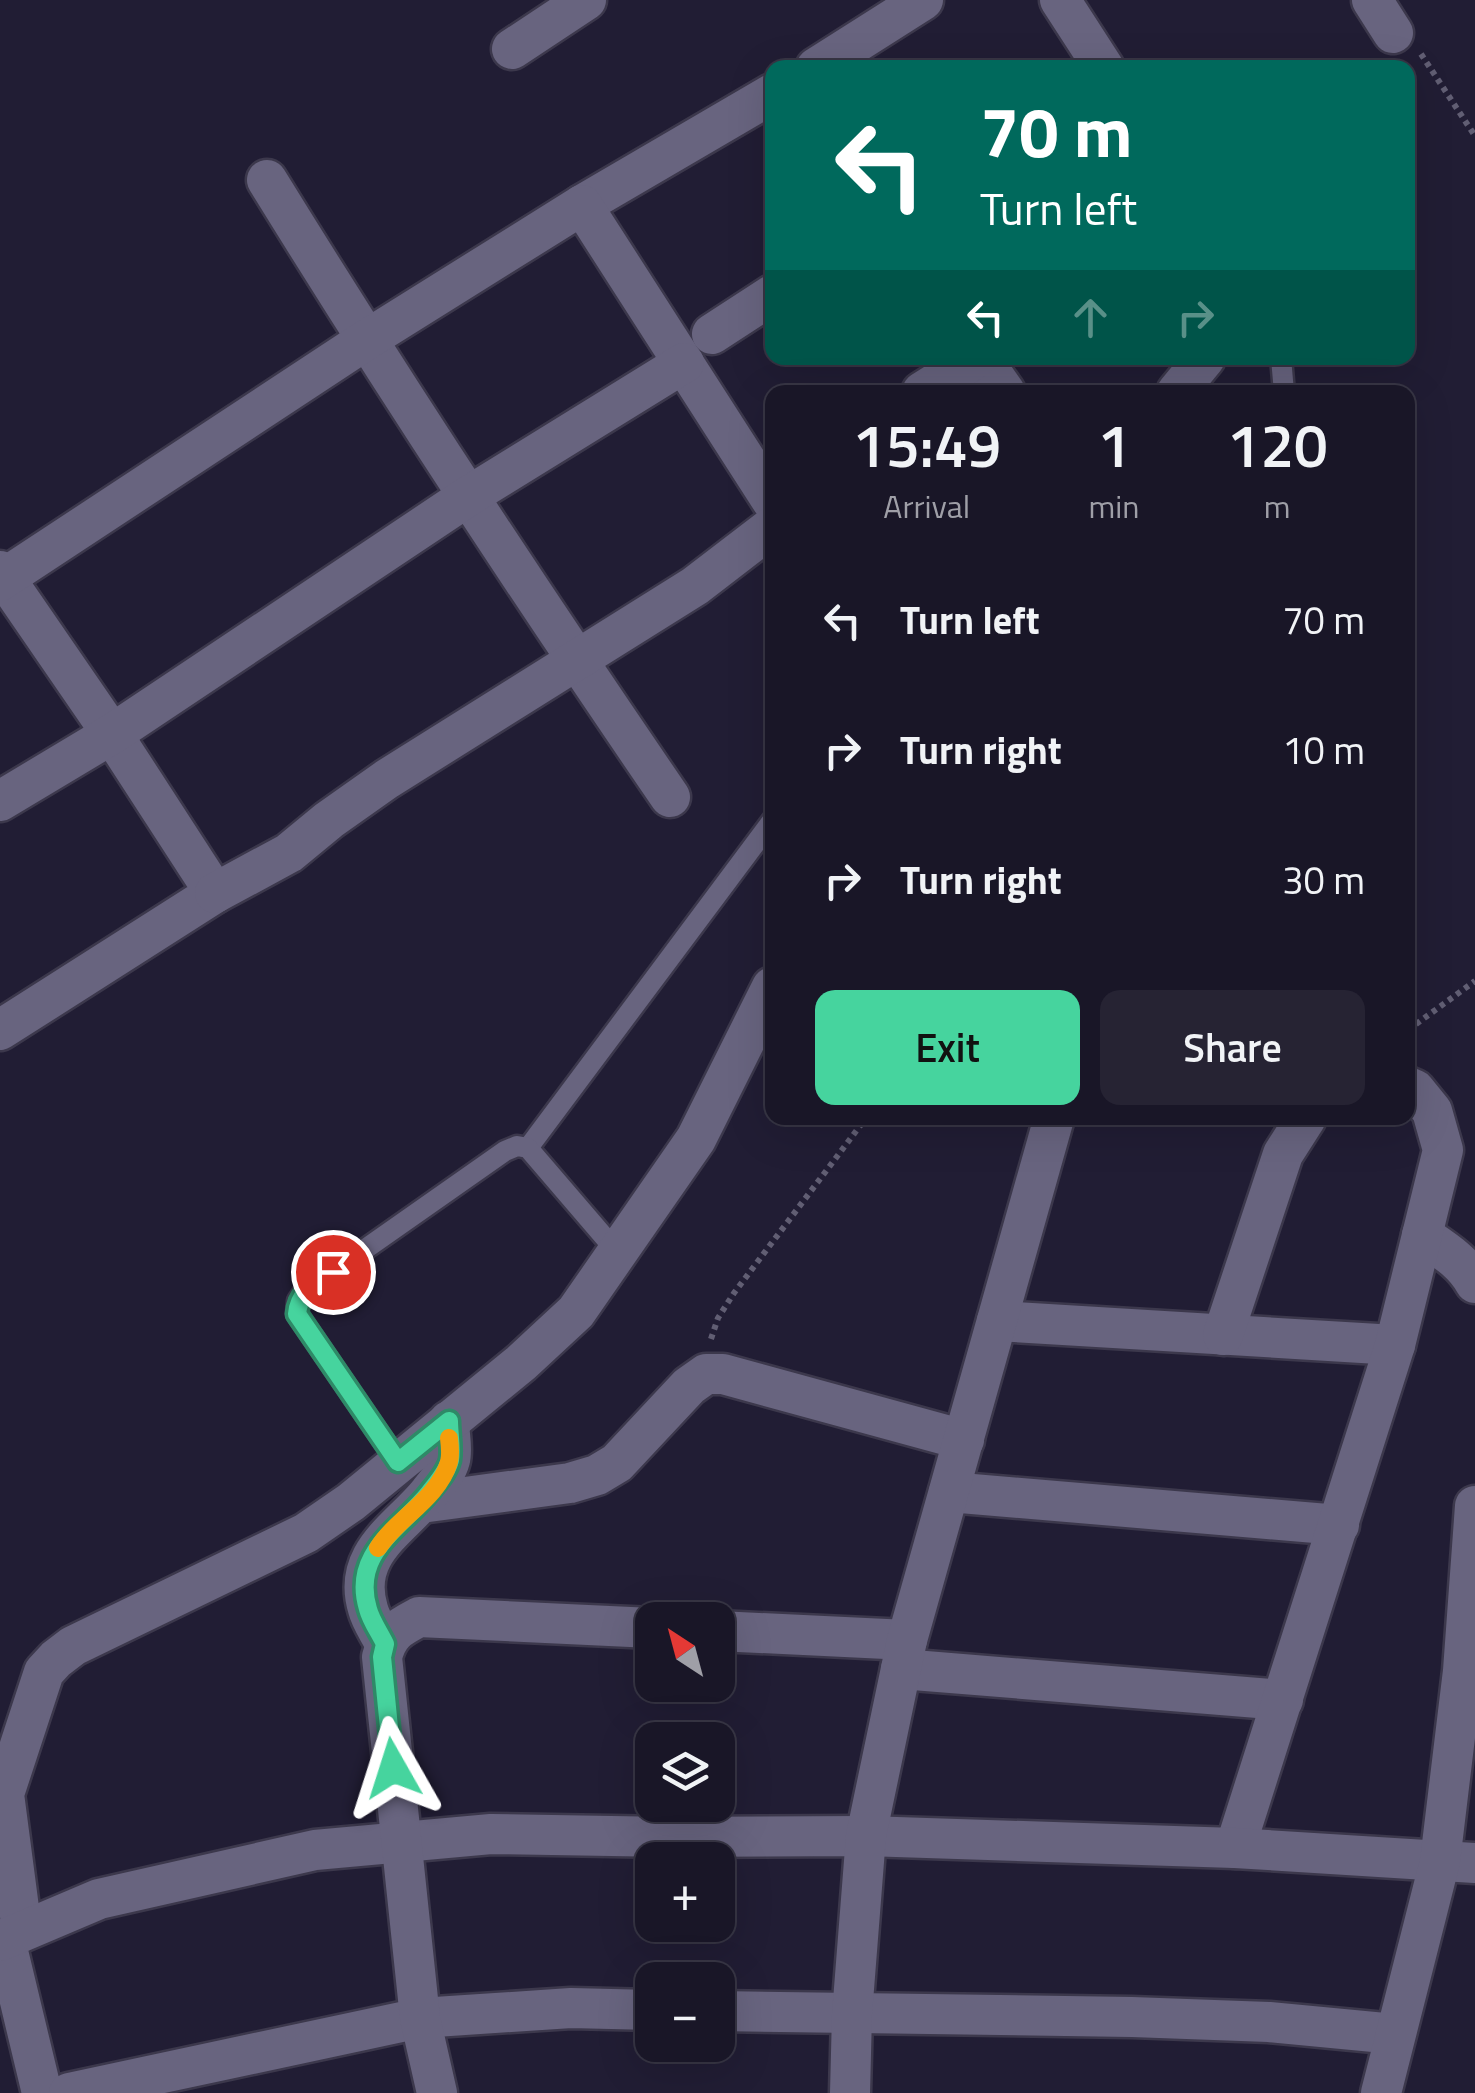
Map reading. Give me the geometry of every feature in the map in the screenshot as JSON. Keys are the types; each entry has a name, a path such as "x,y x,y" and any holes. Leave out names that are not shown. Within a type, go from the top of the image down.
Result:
{"street":[{"path":"512,49 586,0"},
{"path":"828,60 922,0"},
{"path":"1060,0 1099,60"},
{"path":"215,893 112,734 1,577 366,340 582,205 765,98"},
{"path":"267,180 468,497 670,797"},
{"path":"582,205 765,490"},
{"path":"712,334 765,300"},
{"path":"0,801 112,734 468,497 684,363"},
{"path":"934,385 966,365"},
{"path":"984,365 999,385"},
{"path":"1183,385 1199,365"},
{"path":"0,1030 215,893 289,853 388,779 695,586 765,533"},
{"path":"42,2093 9,1937 2,1797 44,1672 73,1646 306,1532 351,1502 521,1363 576,1312 696,1139 765,1001"},
{"path":"1235,1848 1395,1345 1443,1150 1432,1111 1415,1090"},
{"path":"850,2093 866,1836 904,1654 1052,1125"},
{"path":"1223,1335 1283,1154 1302,1125"},
{"path":"1422,1235 1459,1261 1475,1282"},
{"path":"997,1321 1395,1345"},
{"path":"421,1503 570,1483 597,1475 617,1463 689,1386 706,1374 723,1374 964,1440"},
{"path":"385,1644 368,1610 364,1584 370,1561 386,1536 442,1478 450,1460 449,1421"},
{"path":"949,1492 1339,1526"},
{"path":"1382,2093 1395,2034 1457,1862 1475,1506"},
{"path":"437,2093 420,2018 382,1657 385,1644 397,1628 419,1617 635,1627"},
{"path":"735,1633 1282,1700"},
{"path":"9,1937 99,1899 314,1850 492,1834 866,1836 1235,1848 1457,1862"},
{"path":"69,2093 420,2018 570,2008 635,2010"},
{"path":"735,2011 1132,2017 1268,2022 1395,2034"}],"lane":[{"path":"528,1148 765,830"},
{"path":"398,1462 297,1314 304,1292 516,1146 528,1148 618,1253"}],"path":[{"path":"1383,16 1422,54 1475,136"},
{"path":"1415,1025 1475,980"},
{"path":"706,1374 708,1348 718,1318 861,1125"}],"slow traffic":[{"path":"378,1548 442,1478 450,1460 449,1438"}],"route":[{"path":"333,1272 304,1292 297,1314 398,1462 449,1421 450,1460 442,1478 386,1536 370,1561 364,1584 368,1610 385,1644 382,1657 393,1768"}]}
